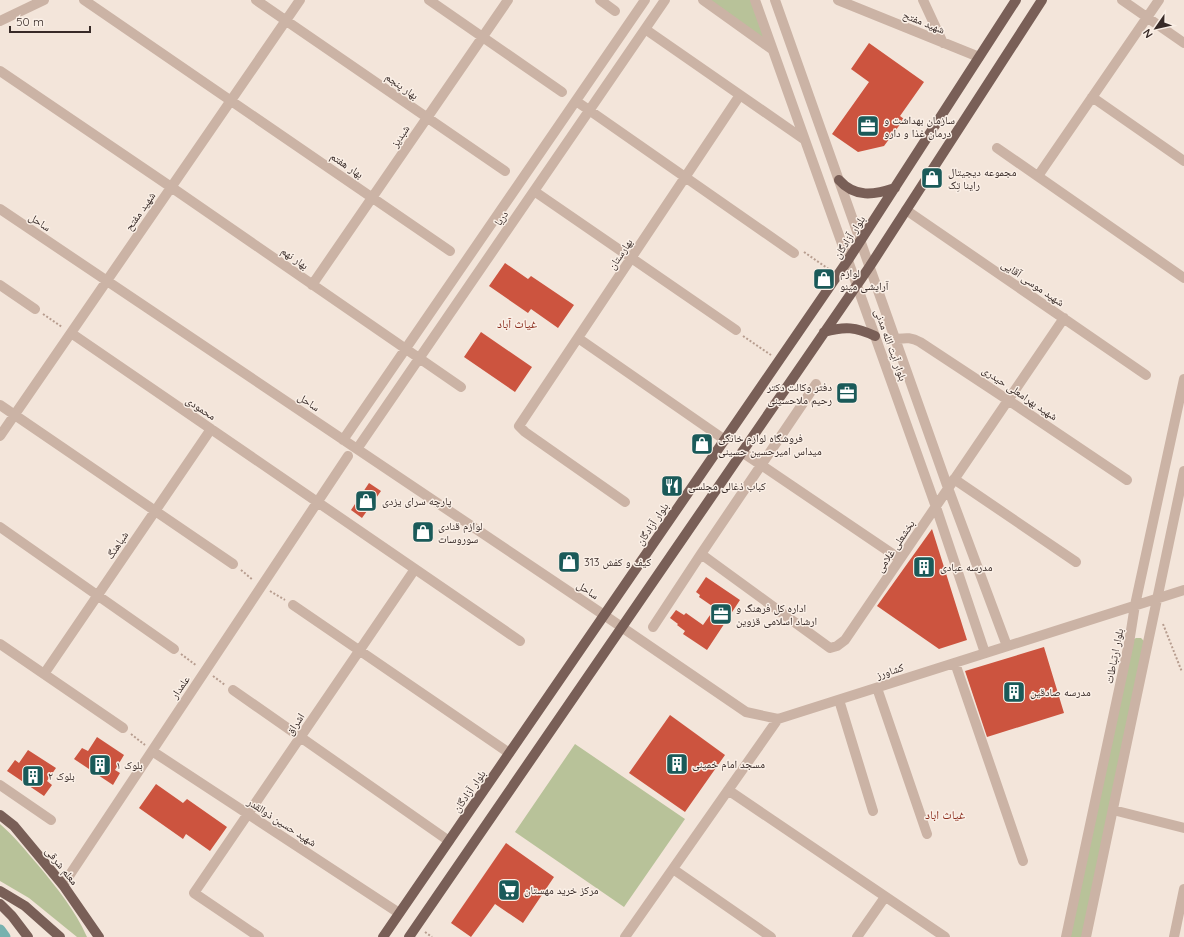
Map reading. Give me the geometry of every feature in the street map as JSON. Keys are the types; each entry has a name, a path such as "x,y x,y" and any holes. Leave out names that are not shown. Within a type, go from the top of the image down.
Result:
{"main road":[{"name":"بلوار آزادگان","path":"382,937 510,754 861,241 1015,0"},
{"path":"410,937 870,266 1042,0"},
{"path":"839,180 845,187 864,193 874,194 895,188"},
{"path":"824,332 837,328 850,328 875,336"},
{"name":"معلم شرقی","path":"0,815 14,826 63,885 99,937"},
{"path":"0,891 25,906 60,937"},
{"path":"0,904 12,916 28,937"}],"street":[{"path":"0,21 44,0"},
{"name":"بهار هفتم","path":"84,0 450,251"},
{"name":"بهار پنجم","path":"256,0 505,171"},
{"name":"شهید مفتح","path":"0,436 300,0"},
{"path":"429,0 562,92"},
{"name":"شبدیز","path":"312,285 508,0"},
{"path":"600,0 615,11"},
{"name":"دریا","path":"343,440 645,0"},
{"name":"دریا","path":"357,449 665,0"},
{"path":"703,0 773,50"},
{"name":"بلوار آیت الله مدنی","path":"756,0 936,506 985,653"},
{"name":"بلوار آیت الله مدنی","path":"775,0 948,488 1007,646"},
{"name":"شهید مفتح","path":"838,0 979,57"},
{"path":"923,0 944,42"},
{"path":"1122,0 1184,43"},
{"path":"1038,176 1159,0"},
{"path":"645,29 805,140"},
{"name":"بهار نهم","path":"0,71 461,387"},
{"name":"بهارستان","path":"625,502 525,432 519,426 740,95"},
{"path":"1092,97 1184,161"},
{"path":"576,101 794,253"},
{"path":"997,148 1184,278"},
{"path":"534,191 736,330"},
{"name":"ساحل","path":"0,209 622,627"},
{"name":"شهید موسی آقایی","path":"906,210 1146,375"},
{"path":"466,261 479,271"},
{"path":"0,285 35,309"},
{"name":"بخشعلی غلامی","path":"701,554 830,648 837,646 845,640 1064,318"},
{"name":"محمودی","path":"71,333 520,641"},
{"path":"578,338 725,440"},
{"name":"شهید بهرامعلی حیدری","path":"895,339 914,338 1127,480"},
{"name":"بلوار ارتباطات","path":"1066,937 1184,379"},
{"path":"653,627 816,384"},
{"path":"0,404 233,564"},
{"name":"شباهنگ","path":"44,674 211,429"},
{"path":"742,452 900,559"},
{"name":"علمدار","path":"63,885 348,456"},
{"path":"1086,937 1184,474"},
{"path":"954,479 1076,562"},
{"path":"0,528 174,649"},
{"name":"اشراق","path":"259,937 194,893 415,569"},
{"name":"کشاورز","path":"778,720 1135,605 1156,602 1184,590"},
{"path":"293,605 510,754"},
{"path":"622,627 746,712 778,720 625,937"},
{"path":"0,644 123,728"},
{"path":"955,663 1023,861"},
{"path":"877,688 927,834"},
{"path":"233,690 449,841"},
{"path":"839,700 873,811"},
{"name":"شهید حسین ذوالقدر","path":"152,751 399,913"},
{"path":"0,785 51,820"},
{"path":"728,790 945,937"},
{"path":"1113,810 1184,828"},
{"path":"672,869 771,937"},
{"path":"1174,937 1184,889"},
{"path":"857,937 885,897"}],"path":[{"path":"794,253 804,252 838,275"},
{"path":"35,309 71,333"},
{"path":"736,330 779,360"},
{"path":"1156,602 1182,672"},
{"path":"123,728 152,751"}],"green space":[{"path":"703,0 755,0 773,50"},
{"path":"1141,638 1144,641 1086,937 1066,937 1132,640"},
{"path":"575,744 685,819 624,907 515,832"},
{"path":"0,824 20,844 59,891 71,908 87,937 77,937 29,898 0,881"}],"building":[{"path":"869,43 924,82 900,116 904,119 884,146 858,152 832,134 869,82 851,69"},
{"path":"505,263 528,279 531,276 574,305 558,328 531,309 528,313 489,286"},
{"path":"481,332 532,367 515,392 464,357"},
{"name":"پارچه سرای یزدی","path":"369,483 381,491 362,518 351,510"},
{"name":"لوازم قنادی سوروسات","path":"420,522 434,532 427,543 412,533"},
{"name":"مدرسه عبادی","path":"932,529 967,640 939,649 877,606"},
{"name":"اداره کل فرهنگ و ارشاد اسلامی قزوین","path":"706,577 740,600 707,650 683,634 685,631 670,618 676,610 684,615 686,613 703,625 715,608 699,597 700,595 696,592"},
{"name":"مدرسه صادقین","path":"1044,647 1064,713 987,737 965,671"},
{"name":"مسجد امام خمینی","path":"670,715 725,755 685,812 629,773"},
{"name":"بلوک ۱","path":"97,737 124,755 115,770 120,773 113,785 74,759 82,748 88,751"},
{"name":"بلوک ۲","path":"28,750 56,768 47,781 52,785 44,796 7,771 15,760 19,763"},
{"path":"156,784 183,803 187,799 227,827 210,851 186,834 183,839 139,808"},
{"name":"مرکز خرید مهستان","path":"506,843 554,877 523,923 495,904 471,937 451,923"}],"waterway":[{"path":"0,930 5,937"}],"place":[{"name":"سازمان بهداشت و درمان غذا و دارو","path":"868,126"},
{"name":"مجموعه دیجیتال راینا تِک","path":"932,178"},
{"name":"لوازم آرایشی مینو","path":"824,279"},
{"name":"دفتر وکالت دکتر رحیم ملاحسینی","path":"847,393"},
{"name":"فروشگاه لوازم خانگی میداس امیرحسین حسینی","path":"702,444"},
{"name":"کباب ذغالی مجلسی","path":"672,486"},
{"name":"پارچه سرای یزدی","path":"366,501"},
{"name":"لوازم قنادی سوروسات","path":"423,532"},
{"name":"کیف و کفش 313","path":"569,562"},
{"name":"مدرسه عبادی","path":"924,567"},
{"name":"اداره کل فرهنگ و ارشاد اسلامی قزوین","path":"721,614"},
{"name":"مدرسه صادقین","path":"1014,692"},
{"name":"مسجد امام خمینی","path":"677,764"},
{"name":"بلوک ۱","path":"100,765"},
{"name":"بلوک ۲","path":"33,776"},
{"name":"مرکز خرید مهستان","path":"509,890"}],"district":[{"name":"غیاث آباد","path":"517,324"},
{"name":"غیاث اباد","path":"945,815"}]}
